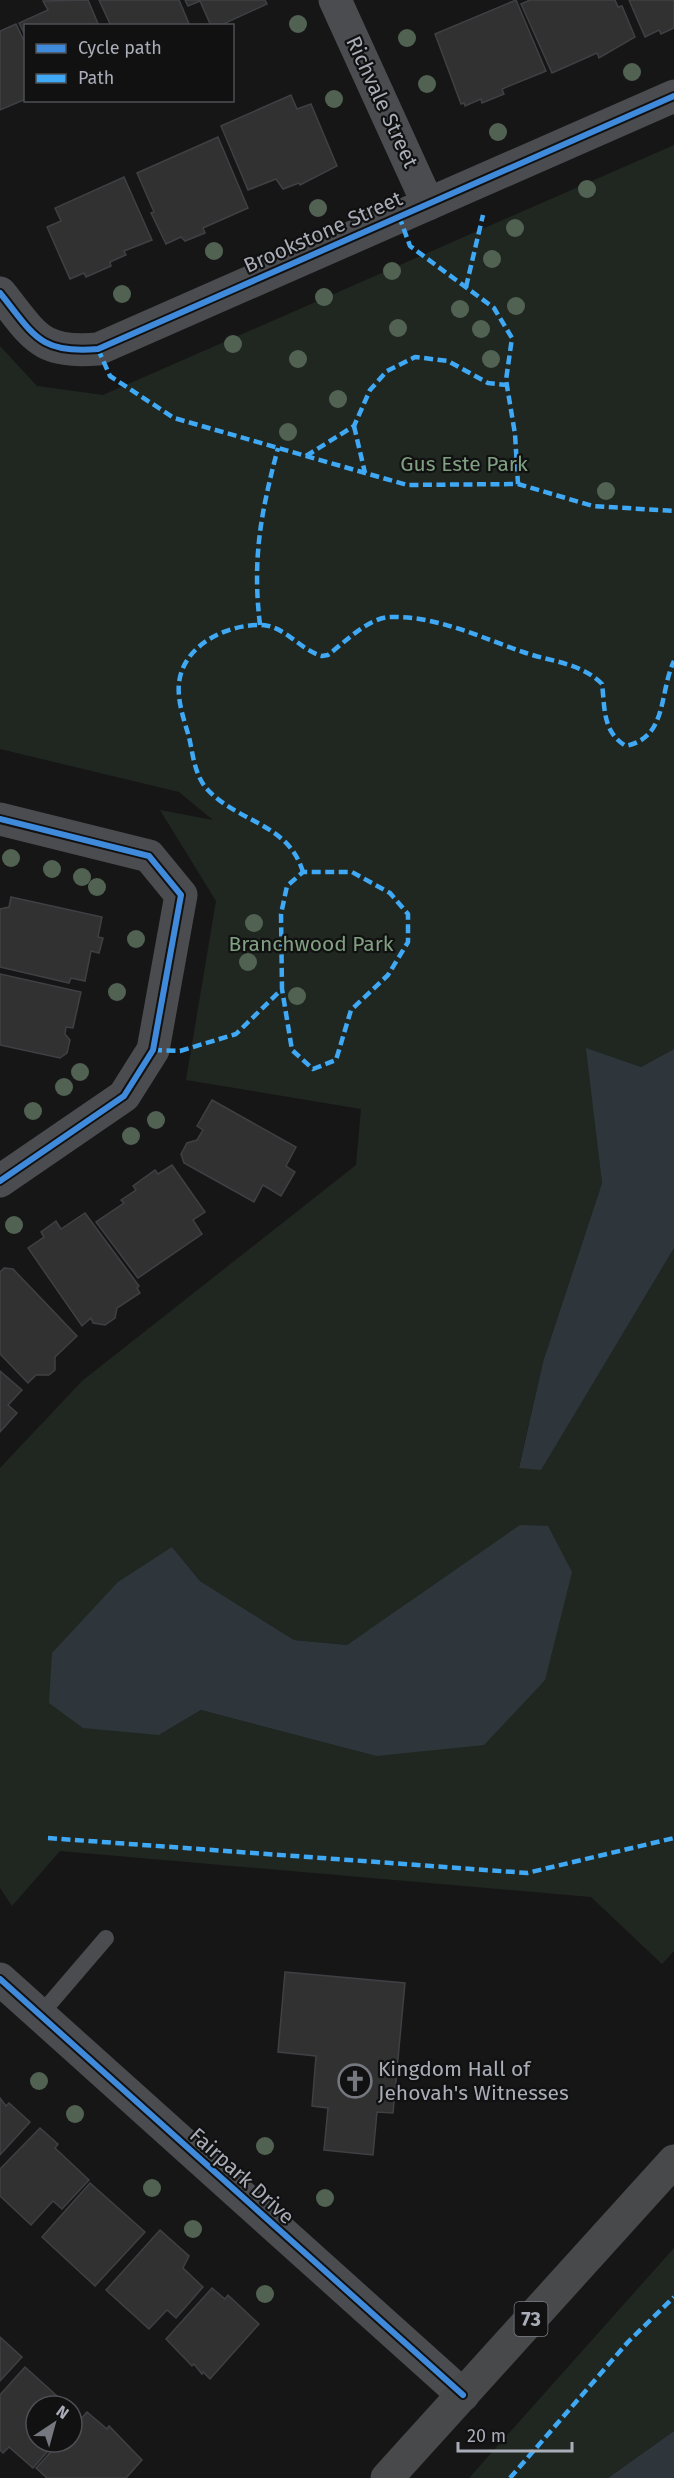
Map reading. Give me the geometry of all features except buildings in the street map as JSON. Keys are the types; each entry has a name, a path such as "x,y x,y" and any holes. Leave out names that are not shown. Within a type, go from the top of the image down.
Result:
{"main road":[{"name":"73","path":"387,2478 674,2161"}],"street":[{"name":"Richvale Street","path":"335,0 428,204"},
{"name":"Brookstone Street","path":"0,293 38,340 68,351 98,349 674,96"},
{"path":"0,819 149,856 181,895 153,1050 124,1096 0,1181"},
{"name":"Fairpark Drive","path":"0,1979 463,2395"}],"lane":[{"path":"40,2015 106,1938"}],"green space":[{"path":"674,145 674,1049 641,1067 587,1049 602,1183 543,1362 519,1467 541,1469 674,1248 674,1951 662,1964 591,1897 60,1851 12,1906 0,1888 0,1468 82,1381 356,1165 361,1109 186,1080 216,901 160,810 213,820 179,792 0,749 0,346 37,386 103,395","holes":["172,1547 200,1581 294,1640 347,1645 421,1596 376,1756 201,1710 159,1735"]},
{"path":"674,2248 674,2431 608,2478 469,2478"}],"shaded area":[{"path":"586,1048 641,1067 674,1049 674,1248 541,1470 519,1468 543,1362 602,1183"},
{"path":"520,1525 548,1526 572,1572 545,1680 484,1745 376,1756 201,1710 159,1735 83,1728 49,1703 52,1653 118,1582 172,1547 200,1581 294,1640 347,1645"},
{"path":"674,2431 674,2478 608,2478"}],"marked path":[{"path":"466,287 483,215"},
{"path":"399,216 410,246 494,308 512,338 506,380 515,434 518,484"},
{"path":"98,349 110,376 174,418 407,485 518,484 593,506 674,511"},
{"path":"306,456 354,426 370,390 387,371 415,357 448,361 488,383 506,385"},
{"path":"354,426 365,473"},
{"path":"260,625 257,578 260,535 278,448"},
{"path":"303,872 296,855 286,843 260,824 218,800 206,788 199,776 181,710 179,683 182,670 189,658 209,639 235,628 270,626 322,656 328,655 357,632 381,619 407,617 442,624 526,653 576,667 594,677 602,684 609,726 618,740 626,746 640,741 656,723 674,661"},
{"path":"153,1050 180,1051 236,1034 282,989 281,914 287,886 303,872 352,872 390,893 408,914 408,942 388,975 351,1010 336,1060 313,1069 292,1050 282,989"},
{"path":"48,1838 527,1873 674,1838"},
{"path":"510,2478 628,2342 674,2297"}],"cycle path":[{"path":"0,293 30,330 50,345 78,350 98,349 674,96"},
{"path":"0,819 149,856 181,895 153,1050 124,1096 0,1181"},
{"path":"0,1979 463,2395"}],"place":[{"name":"Kingdom Hall of Jehovah's Witnesses","path":"355,2081"}],"park label":[{"name":"Gus Este Park","path":"464,464"},
{"name":"Branchwood Park","path":"311,944"}]}
